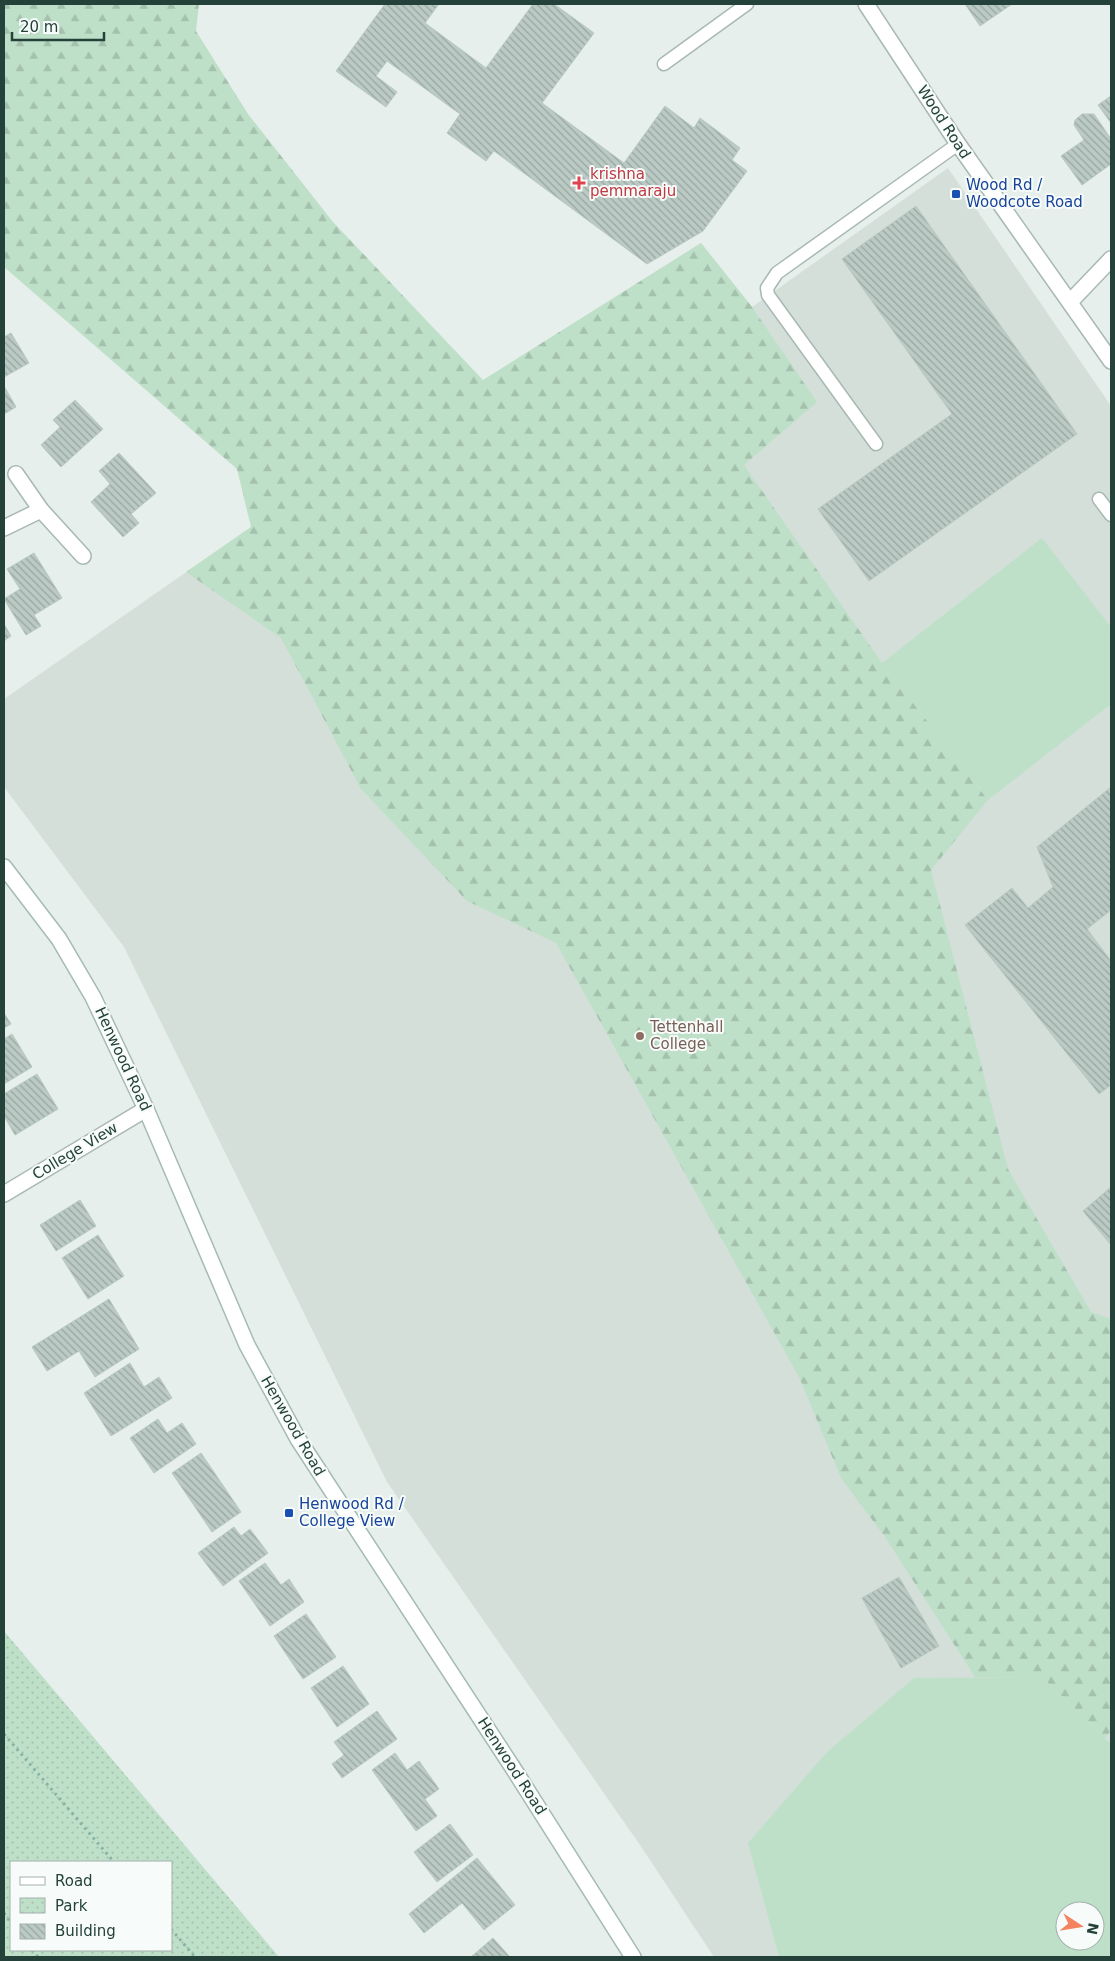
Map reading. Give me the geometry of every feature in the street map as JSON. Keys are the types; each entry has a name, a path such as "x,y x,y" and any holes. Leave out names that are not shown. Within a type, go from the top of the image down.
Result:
{"main road":[{"name":"Wood Road","path":"866,4 958,144 1111,361"},
{"path":"1070,302 1111,260"},
{"path":"16,474 41,510 83,556"},
{"path":"4,528 41,510"},
{"name":"Henwood Road","path":"4,867 59,939 93,997 146,1109 247,1345 298,1438 634,1957"},
{"name":"College View","path":"4,1194 146,1109"}],"lane":[{"path":"664,64 747,4"},
{"path":"876,444 768,295 767,288 777,273 958,144"},
{"path":"1100,499 1111,515"}],"path":[{"path":"4,1734 113,1861"},
{"path":"172,1930 195,1957"}],"shaded area":[{"name":"Tettenhall College","path":"948,168 1111,406 1111,1957 714,1957 640,1845 387,1482 124,947 4,787 4,699 251,527 701,243 752,307"}],"green space":[{"path":"4,4 199,4 196,31 248,114 333,222 483,380 701,243 752,307 817,402 744,465 882,663 988,800 931,870 1008,1169 1091,1312 1111,1319 1111,1731 1105,1738 1042,1677 975,1677 885,1537 841,1478 799,1377 556,943 467,901 361,789 281,638 186,572 251,527 237,469 4,267"},
{"path":"1042,538 1111,627 1111,704 988,800 882,663"},
{"path":"4,1631 279,1957 4,1957"},
{"path":"1042,1677 1111,1744 1111,1957 779,1957 748,1843 826,1753 914,1678"}],"building":[{"path":"385,4 439,4 425,23 486,68 533,4 554,4 594,33 542,103 624,163 665,106 694,128 700,118 740,148 732,160 747,171 703,231 647,264 494,151 486,161 447,133 460,114 387,61 376,76 397,92 386,107 336,71"},
{"path":"965,4 1012,4 980,26"},
{"path":"1111,96 1111,123 1098,105"},
{"path":"1082,114 1094,114 1111,139 1111,164 1082,185 1061,156 1084,140 1074,125 1075,120"},
{"path":"916,206 1077,434 869,581 818,509 952,414 842,259"},
{"path":"11,333 29,363 4,377 4,337"},
{"path":"4,386 16,407 4,414"},
{"path":"75,400 103,429 61,467 41,445 60,427 53,420"},
{"path":"119,453 156,493 131,514 139,523 123,537 91,502 110,484 99,471"},
{"path":"34,553 62,598 34,615 41,626 26,635 4,599 20,589 7,569"},
{"path":"4,624 11,636 4,641"},
{"path":"1111,787 1111,910 1087,929 1111,961 1111,1085 1099,1094 965,925 1012,888 1028,908 1053,887 1037,847"},
{"path":"4,1013 11,1024 4,1028"},
{"path":"12,1034 32,1067 4,1084 4,1039"},
{"path":"37,1074 58,1109 15,1135 4,1116 4,1094"},
{"path":"1111,1187 1111,1245 1083,1211"},
{"path":"80,1200 96,1226 56,1251 40,1225"},
{"path":"98,1235 124,1276 88,1299 62,1258"},
{"path":"109,1299 139,1349 95,1377 79,1351 47,1371 32,1347"},
{"path":"130,1363 144,1387 159,1377 172,1398 111,1436 84,1393"},
{"path":"158,1419 167,1433 182,1423 196,1444 154,1473 130,1438"},
{"path":"201,1453 241,1512 212,1532 172,1473"},
{"path":"234,1527 241,1536 250,1529 268,1553 223,1586 198,1553"},
{"path":"265,1563 281,1585 289,1579 304,1602 270,1626 239,1581"},
{"path":"899,1577 939,1646 901,1668 862,1598"},
{"path":"306,1614 336,1657 303,1679 274,1636"},
{"path":"343,1666 369,1704 337,1727 311,1688"},
{"path":"377,1711 397,1739 342,1778 332,1764 344,1755 334,1742"},
{"path":"395,1753 407,1770 419,1761 439,1789 425,1799 437,1816 416,1831 372,1770"},
{"path":"450,1824 473,1855 437,1882 414,1852"},
{"path":"477,1858 515,1905 484,1930 462,1903 424,1933 409,1914"},
{"path":"493,1938 510,1957 471,1957"}],"place":[{"name":"krishna pemmaraju","path":"579,183"},
{"name":"Wood Rd / Woodcote Road","path":"956,194"},
{"name":"Tettenhall College","path":"640,1036"},
{"name":"Henwood Rd / College View","path":"289,1513"}]}
